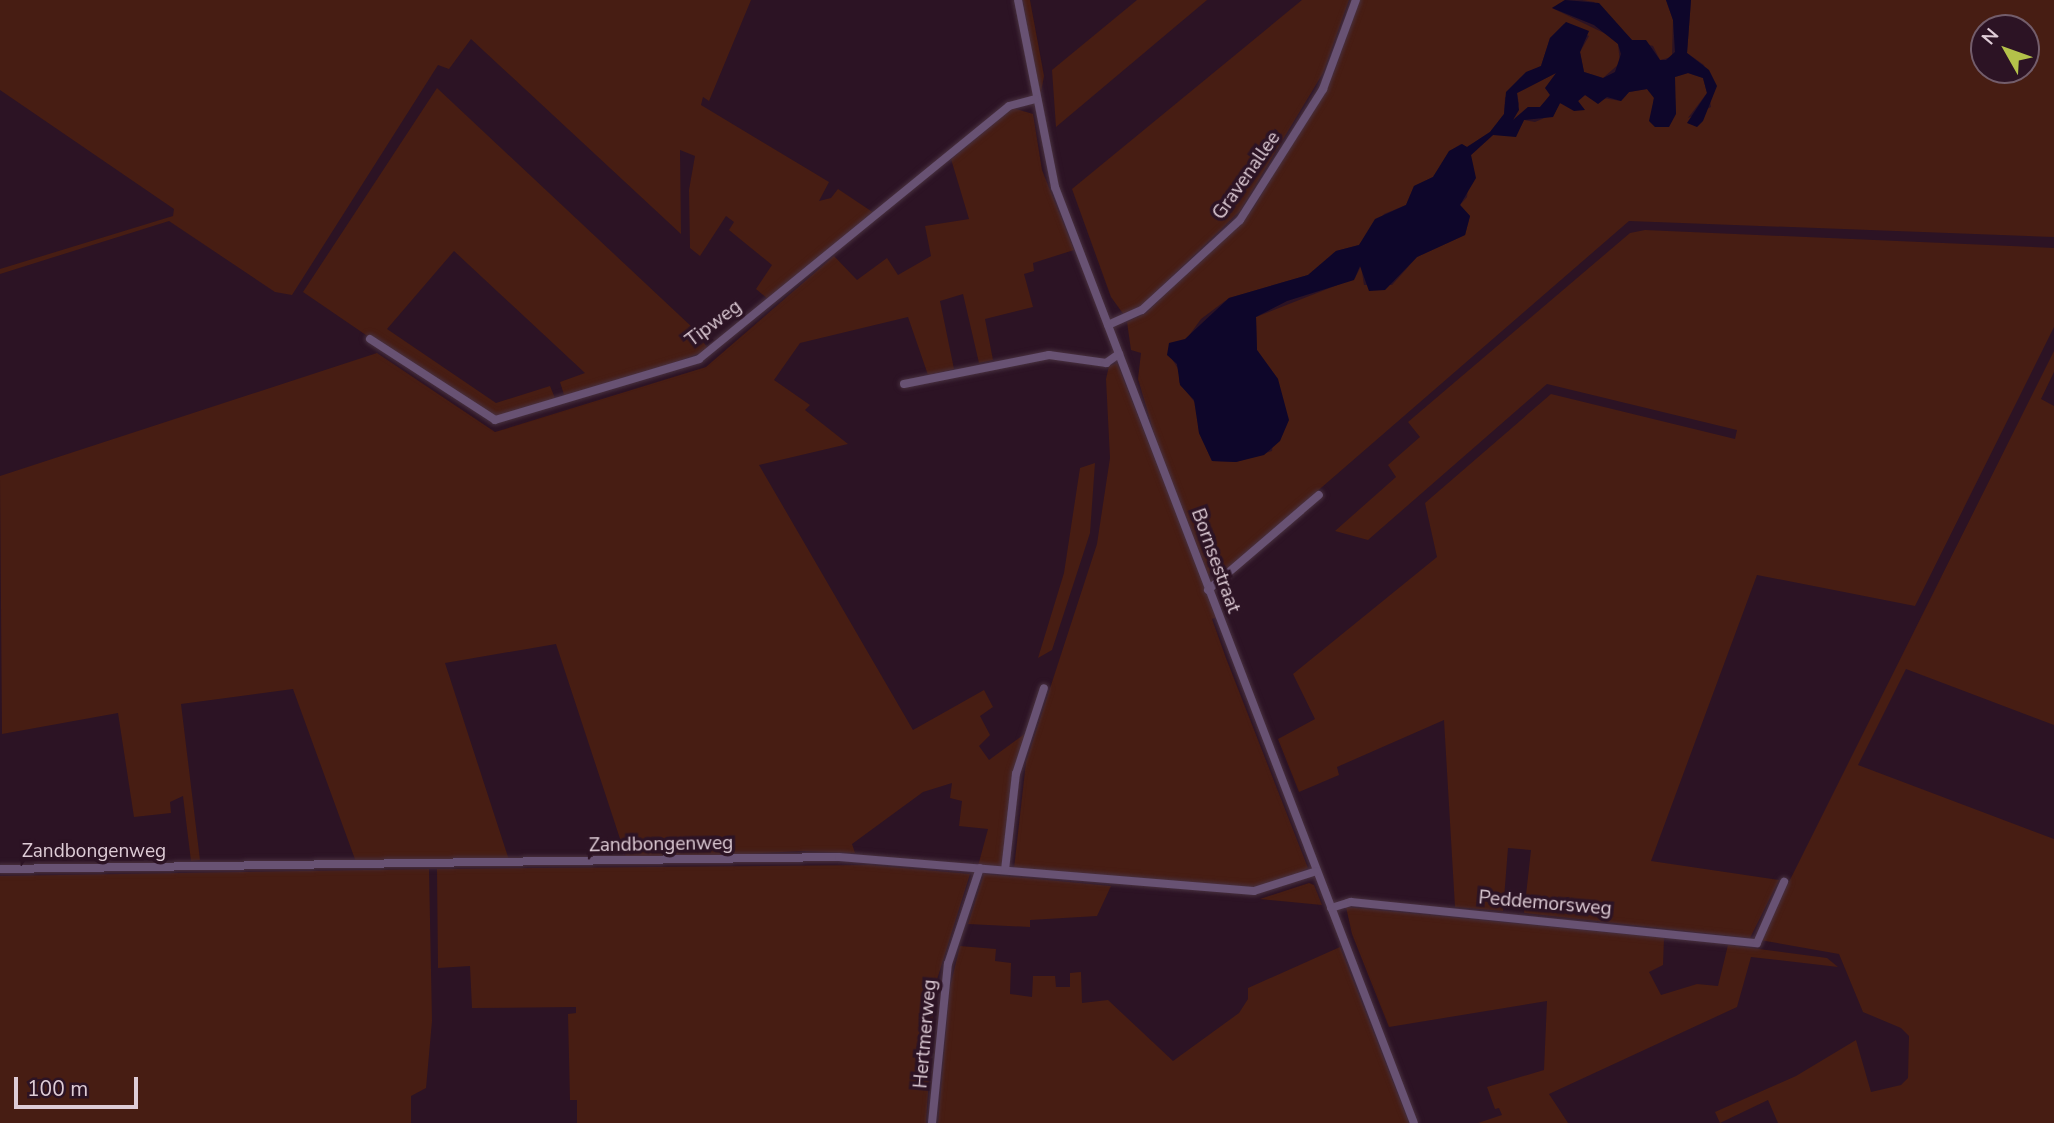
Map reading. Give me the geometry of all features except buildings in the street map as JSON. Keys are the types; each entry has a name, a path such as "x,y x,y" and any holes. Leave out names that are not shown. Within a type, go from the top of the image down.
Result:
{"street":[{"name":"Bornsestraat","path":"1018,0 1035,99 1055,187 1414,1123"},
{"name":"Gravenallee","path":"1108,325 1142,310 1240,220 1323,89 1356,0"},
{"name":"Tipweg","path":"370,340 495,420 699,359 1009,106 1035,99"},
{"path":"904,384 1049,355 1106,363 1119,354"},
{"path":"1208,590 1319,495"},
{"path":"1005,870 1016,774 1044,688"},
{"name":"Zandbongenweg","path":"0,869 839,857 1254,891 1317,871"},
{"name":"Hertmerweg","path":"932,1123 948,964 980,868"},
{"name":"Peddemorsweg","path":"1331,908 1352,902 1757,943 1784,882"}],"shaded area":[{"path":"0,0 751,0 709,101 703,97 701,105 829,182 819,201 831,198 838,189 874,213 769,300 756,289 772,265 729,230 734,222 726,216 700,256 690,248 689,190 695,156 680,150 681,234 471,39 449,69 438,65 292,295 275,292 169,221 0,274 0,269 173,216 174,209 0,90"},
{"path":"1023,0 1030,0 1044,76 1040,97"},
{"path":"1137,0 1207,0 1056,127 1052,70"},
{"path":"1302,0 1349,0 1323,73 1240,211 1140,307 1124,315 1111,297 1072,189"},
{"path":"1360,0 1565,0 1552,8 1608,35 1618,44 1620,63 1603,78 1584,72 1580,52 1589,36 1564,24 1550,38 1541,66 1520,78 1505,98 1504,114 1490,132 1467,147 1461,144 1450,151 1433,177 1414,186 1406,205 1384,214 1359,245 1336,251 1308,275 1229,298 1201,319 1172,359 1180,372 1179,382 1196,404 1199,433 1212,461 1236,462 1272,451 1278,379 1257,350 1256,317 1355,278 1361,266 1364,285 1392,285 1417,257 1465,235 1470,216 1460,205 1467,197 1471,155 1493,135 1521,126 1524,120 1535,122 1554,114 1560,103 1584,110 1578,101 1585,95 1621,101 1629,92 1647,89 1654,97 1652,112 1676,114 1675,77 1688,73 1703,78 1707,93 1688,118 1711,107 1704,65 1687,53 1691,0 2054,0 2054,237 1629,221 1224,572 1214,565 1208,577 1162,460 1138,379 1141,353 1131,350 1127,322 1146,313 1253,209 1333,75"},
{"path":"1565,0 1599,3 1632,40 1646,40 1660,60 1666,60 1675,52 1673,20 1666,0 1691,0 1687,53 1709,70 1717,86 1703,121 1697,127 1687,123 1707,93 1703,78 1688,73 1675,77 1676,114 1669,127 1655,127 1649,121 1654,98 1647,89 1629,92 1621,101 1607,97 1598,104 1585,95 1578,101 1585,110 1574,111 1560,103 1553,117 1524,120 1516,137 1493,135 1471,155 1476,178 1460,205 1470,216 1465,235 1417,257 1385,290 1369,291 1360,266 1354,280 1287,301 1256,317 1257,350 1278,379 1289,420 1280,441 1264,455 1236,462 1212,461 1199,433 1194,400 1180,385 1177,364 1167,355 1169,343 1185,339 1229,298 1308,275 1336,251 1359,245 1375,219 1406,205 1414,186 1433,177 1449,151 1462,144 1467,147 1490,132 1504,114 1506,92 1526,72 1541,66 1550,38 1566,22 1589,31 1580,52 1584,72 1603,78 1615,72 1621,54 1618,44 1594,25 1552,8","holes":["1556,73 1545,88 1550,95 1540,107 1528,107 1513,120 1519,110 1517,93"]},
{"path":"1582,0 1666,0 1673,20 1672,57 1660,60 1653,46 1632,40 1594,2"},
{"path":"1556,73 1549,98 1540,107 1528,107 1513,120 1519,104 1517,93"},
{"path":"437,88 693,328 709,350 566,401 560,382 585,373 454,251 387,329 496,403 550,386 557,403 504,419 483,415 303,292"},
{"path":"1013,108 1033,114 1042,170 1074,250 1033,263 1034,271 1024,274 1033,307 985,319 993,360 979,363 963,294 940,301 954,369 928,375 908,317 800,343 774,380 810,405 805,410 848,444 759,465 913,730 984,690 993,707 980,716 990,735 979,746 989,760 1026,733 1012,774 1002,867 978,866 988,829 959,826 962,801 950,798 952,783 923,792 852,844 855,853 803,851 627,860 556,644 445,663 509,860 356,862 293,689 181,704 200,860 191,861 183,796 170,802 171,813 134,817 118,713 2,734 0,476 377,353 495,432 706,367 834,256 857,280 887,258 898,275 931,256 925,226 969,219 951,159"},
{"path":"1645,230 2054,248 2054,327 1915,606 1757,575 1651,861 1779,880 1750,938 1524,913 1531,850 1508,848 1503,911 1455,907 1444,720 1337,767 1339,775 1299,792 1278,739 1315,719 1293,674 1437,557 1425,503 1551,394 1735,439 1737,430 1547,384 1368,540 1335,531 1396,477 1388,465 1420,437 1408,422 1630,233"},
{"path":"2054,351 2054,372 2041,399 2054,406 2054,725 1906,669 1858,765 2054,839 2054,1123 1778,1123 1768,1100 1720,1123 1715,1112 1796,1076 1856,1040 1871,1092 1901,1085 1908,1078 1909,1036 1901,1028 1863,1012 1839,954 1760,940"},
{"path":"1117,363 1217,617 1212,619 1226,658 1308,868 1266,889 1014,868 1026,762 1097,544 1110,458 1106,379 1109,366"},
{"path":"1095,463 1090,533 1052,650 1038,658 1064,573 1080,468"},
{"path":"870,865 970,874 935,986 926,1123 577,1123 577,1100 570,1100 568,1014 576,1013 576,1007 472,1008 470,966 438,968 437,869"},
{"path":"429,869 432,1021 426,1088 411,1096 411,1123 0,1123 0,876"},
{"path":"984,874 1111,886 1097,916 1030,920 1030,927 968,924"},
{"path":"1309,883 1314,885 1322,905 1260,899"},
{"path":"1346,907 1664,938 1663,965 1649,972 1661,995 1697,984 1718,986 1728,945 1827,958 1838,967 1751,957 1737,1007 1549,1094 1568,1123 1478,1123 1502,1115 1499,1108 1495,1109 1487,1087 1544,1070 1547,1001 1389,1027 1352,934"},
{"path":"960,946 996,949 995,961 1011,963 1010,994 1032,997 1033,976 1055,976 1056,987 1070,987 1070,973 1081,972 1082,1003 1108,1000 1173,1061 1239,1013 1248,999 1248,988 1340,947 1409,1123 938,1123 950,987"}]}
